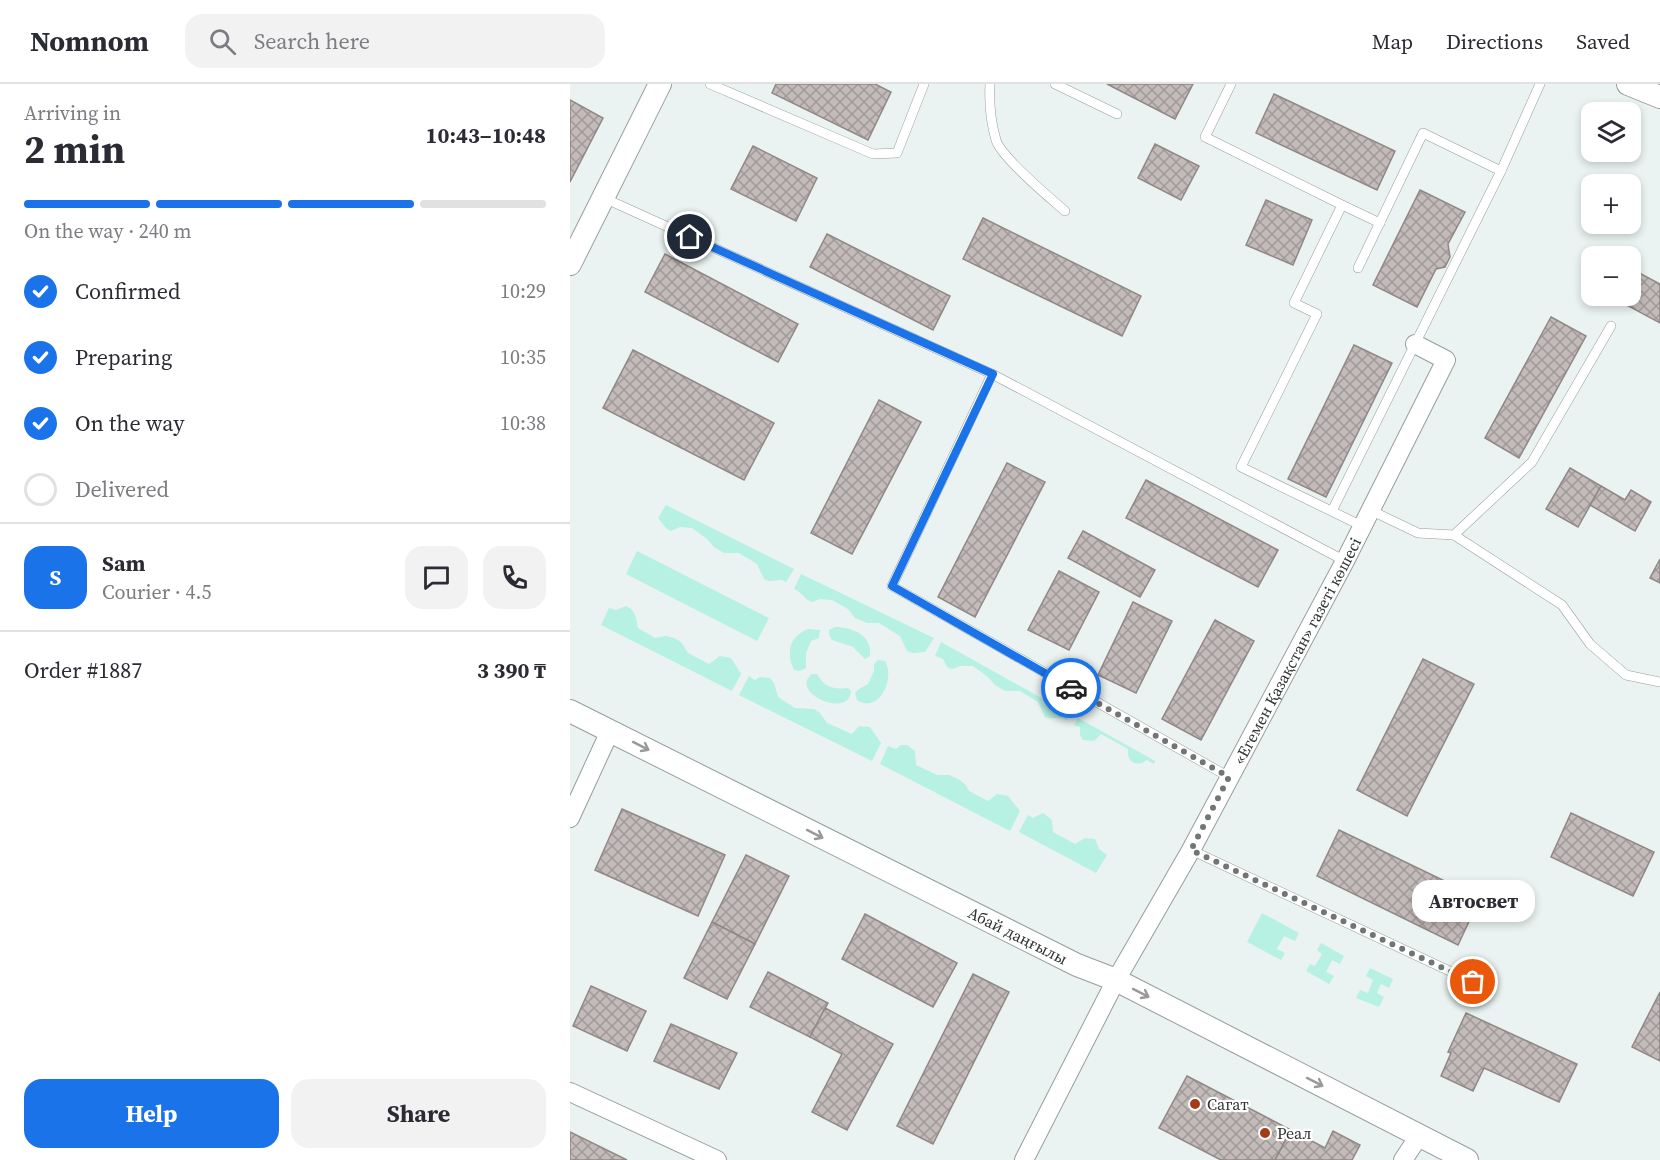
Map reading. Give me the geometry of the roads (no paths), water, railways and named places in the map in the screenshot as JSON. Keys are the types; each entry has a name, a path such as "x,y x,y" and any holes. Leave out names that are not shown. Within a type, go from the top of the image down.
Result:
{"street":[{"path":"570,264 660,84"},
{"path":"1628,84 1660,97"},
{"name":"«Егемен Қазақстан» газеті көшесі","path":"1024,1160 1116,980 1191,850 1345,561 1446,360 1415,344"},
{"name":"Абай даңғылы","path":"570,711 1067,960 1116,980 1467,1160"},
{"path":"570,818 610,730"},
{"path":"570,1092 717,1160"},
{"path":"1403,1160 1419,1136"}],"lane":[{"path":"710,84 873,154 897,153 924,84"},
{"path":"990,84 989,99 996,142 1023,173 1065,211"},
{"path":"1055,84 1117,114"},
{"path":"1231,84 1204,137 1380,223"},
{"path":"1332,512 1502,171 1540,84"},
{"path":"1358,268 1423,133 1502,171"},
{"path":"603,198 993,374 1345,561"},
{"path":"1342,205 1294,303 1317,314 1241,467 1332,512 1366,518 1418,533 1454,535 1562,605 1590,644 1626,675 1660,682"},
{"path":"1454,535 1532,462 1611,326"},
{"path":"993,374 892,586 1229,777"},
{"path":"1191,850 1473,982"}],"place":[{"name":"Автосвет","path":"1473,982"},
{"name":"Сагат","path":"1195,1104"},
{"name":"Реал","path":"1265,1133"}]}
